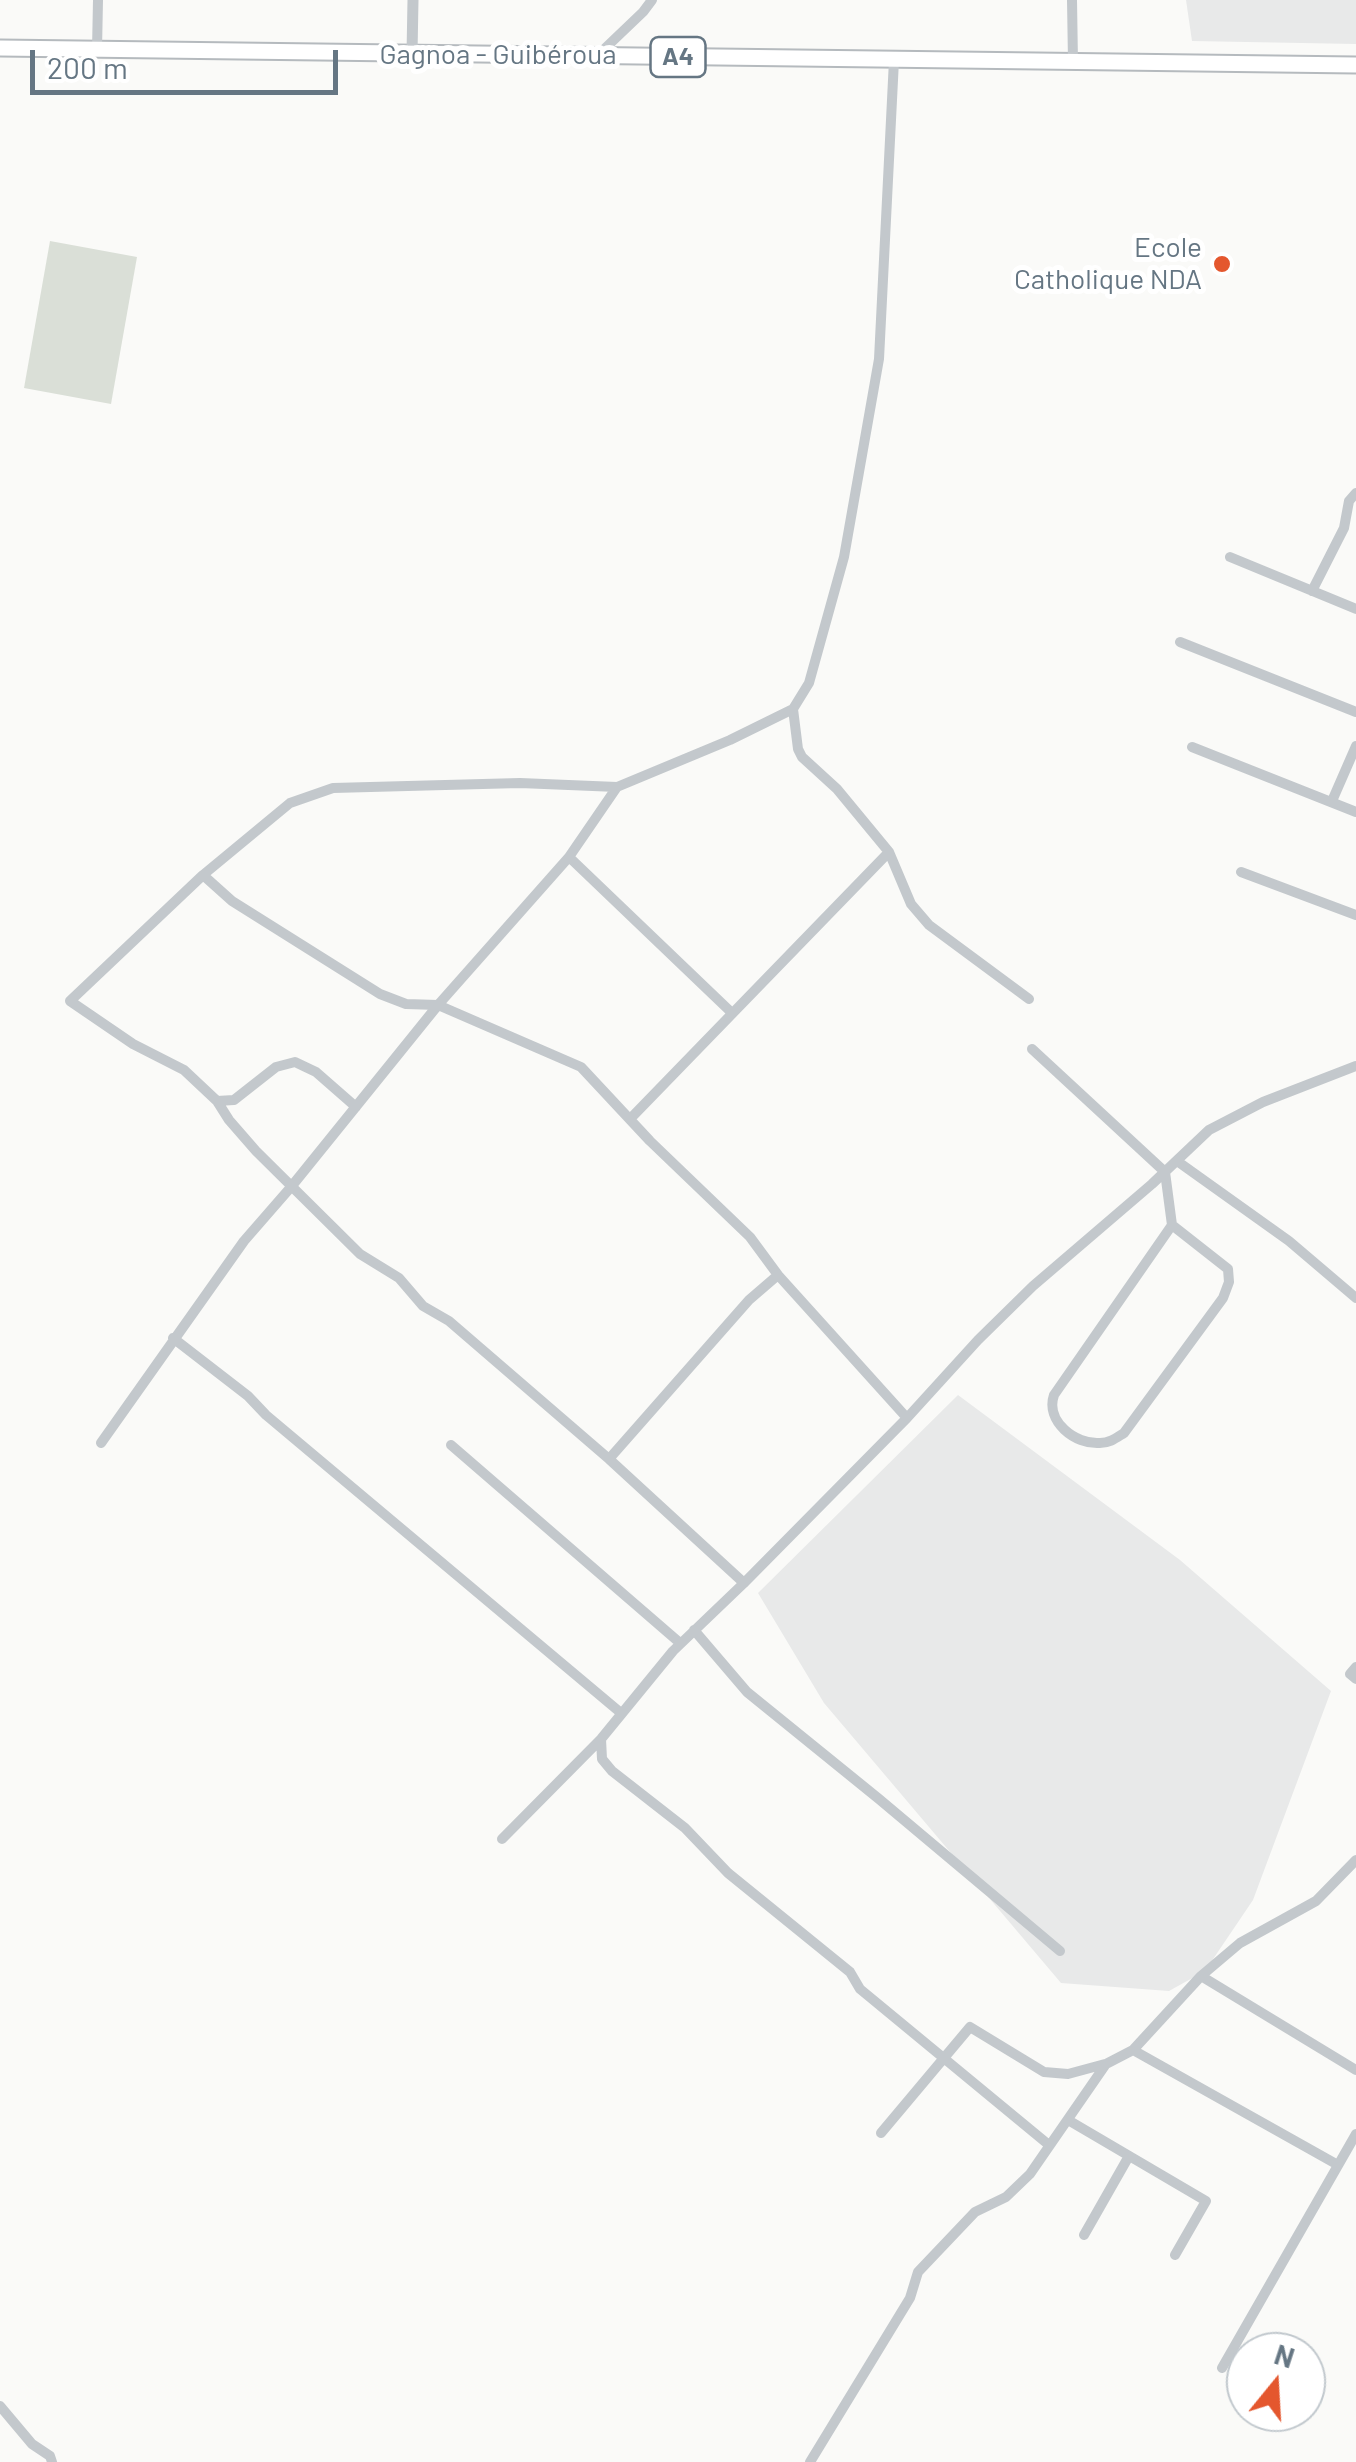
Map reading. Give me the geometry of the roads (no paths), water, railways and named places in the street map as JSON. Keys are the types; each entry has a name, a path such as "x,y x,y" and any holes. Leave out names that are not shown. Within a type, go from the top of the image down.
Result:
{"main road":[{"name":"Gagnoa - Guibéroua","path":"0,48 1356,65"}],"street":[{"path":"97,50 98,0"},
{"path":"412,54 413,0"},
{"path":"598,56 652,0"},
{"path":"1072,0 1074,62"},
{"path":"894,60 880,358 844,557 809,683 794,710 798,749 889,852 912,904 929,925 1029,998"},
{"path":"1312,591 1344,528 1349,501 1356,493"},
{"path":"1230,556 1356,608"},
{"path":"1180,642 1356,712"},
{"path":"744,1583 609,1459 449,1321 423,1306 399,1278 360,1254 229,1120 218,1100 184,1070 133,1044 70,1001 203,875 290,803 332,788 520,783 617,787 794,710"},
{"path":"1332,801 1356,746"},
{"path":"1192,747 1356,812"},
{"path":"101,1444 244,1241 438,1005 569,858 617,787"},
{"path":"630,1118 889,852"},
{"path":"569,858 732,1013"},
{"path":"1241,872 1356,915"},
{"path":"203,875 232,901 380,994 406,1004 438,1005 581,1067 650,1141 750,1237 778,1275 907,1418"},
{"path":"1032,1049 1165,1172 1172,1226 1051,1404 1055,1419 1064,1430 1088,1442 1112,1441 1124,1433 1224,1298 1228,1269 1172,1226"},
{"path":"218,1100 234,1100 276,1067 294,1062 316,1072 356,1106"},
{"path":"502,1839 600,1739 680,1644 1033,1286 1209,1130 1263,1102 1356,1066"},
{"path":"1177,1162 1289,1241 1356,1298"},
{"path":"609,1459 749,1300 778,1275"},
{"path":"174,1338 248,1396 621,1713"},
{"path":"451,1445 680,1644"},
{"path":"694,1630 747,1692 1060,1951"},
{"path":"1356,1667 1350,1674 1356,1679"},
{"path":"600,1739 602,1759 612,1770 685,1828 728,1873 850,1972 860,1988 1049,2145"},
{"path":"881,2133 970,2026 1044,2072 1068,2074 1106,2064 1132,2050 1201,1976 1240,1943 1316,1901 1356,1860"},
{"path":"1201,1976 1356,2070"},
{"path":"1132,2050 1338,2165"},
{"path":"810,2462 910,2298 918,2272 975,2212 1006,2197 1030,2174 1106,2064"},
{"path":"1068,2120 1206,2201 1175,2254"},
{"path":"1222,2368 1356,2134"},
{"path":"1084,2235 1129,2156"},
{"path":"0,2406 52,2462"}],"place":[{"name":"Ecole Catholique NDA","path":"1222,264"}]}
